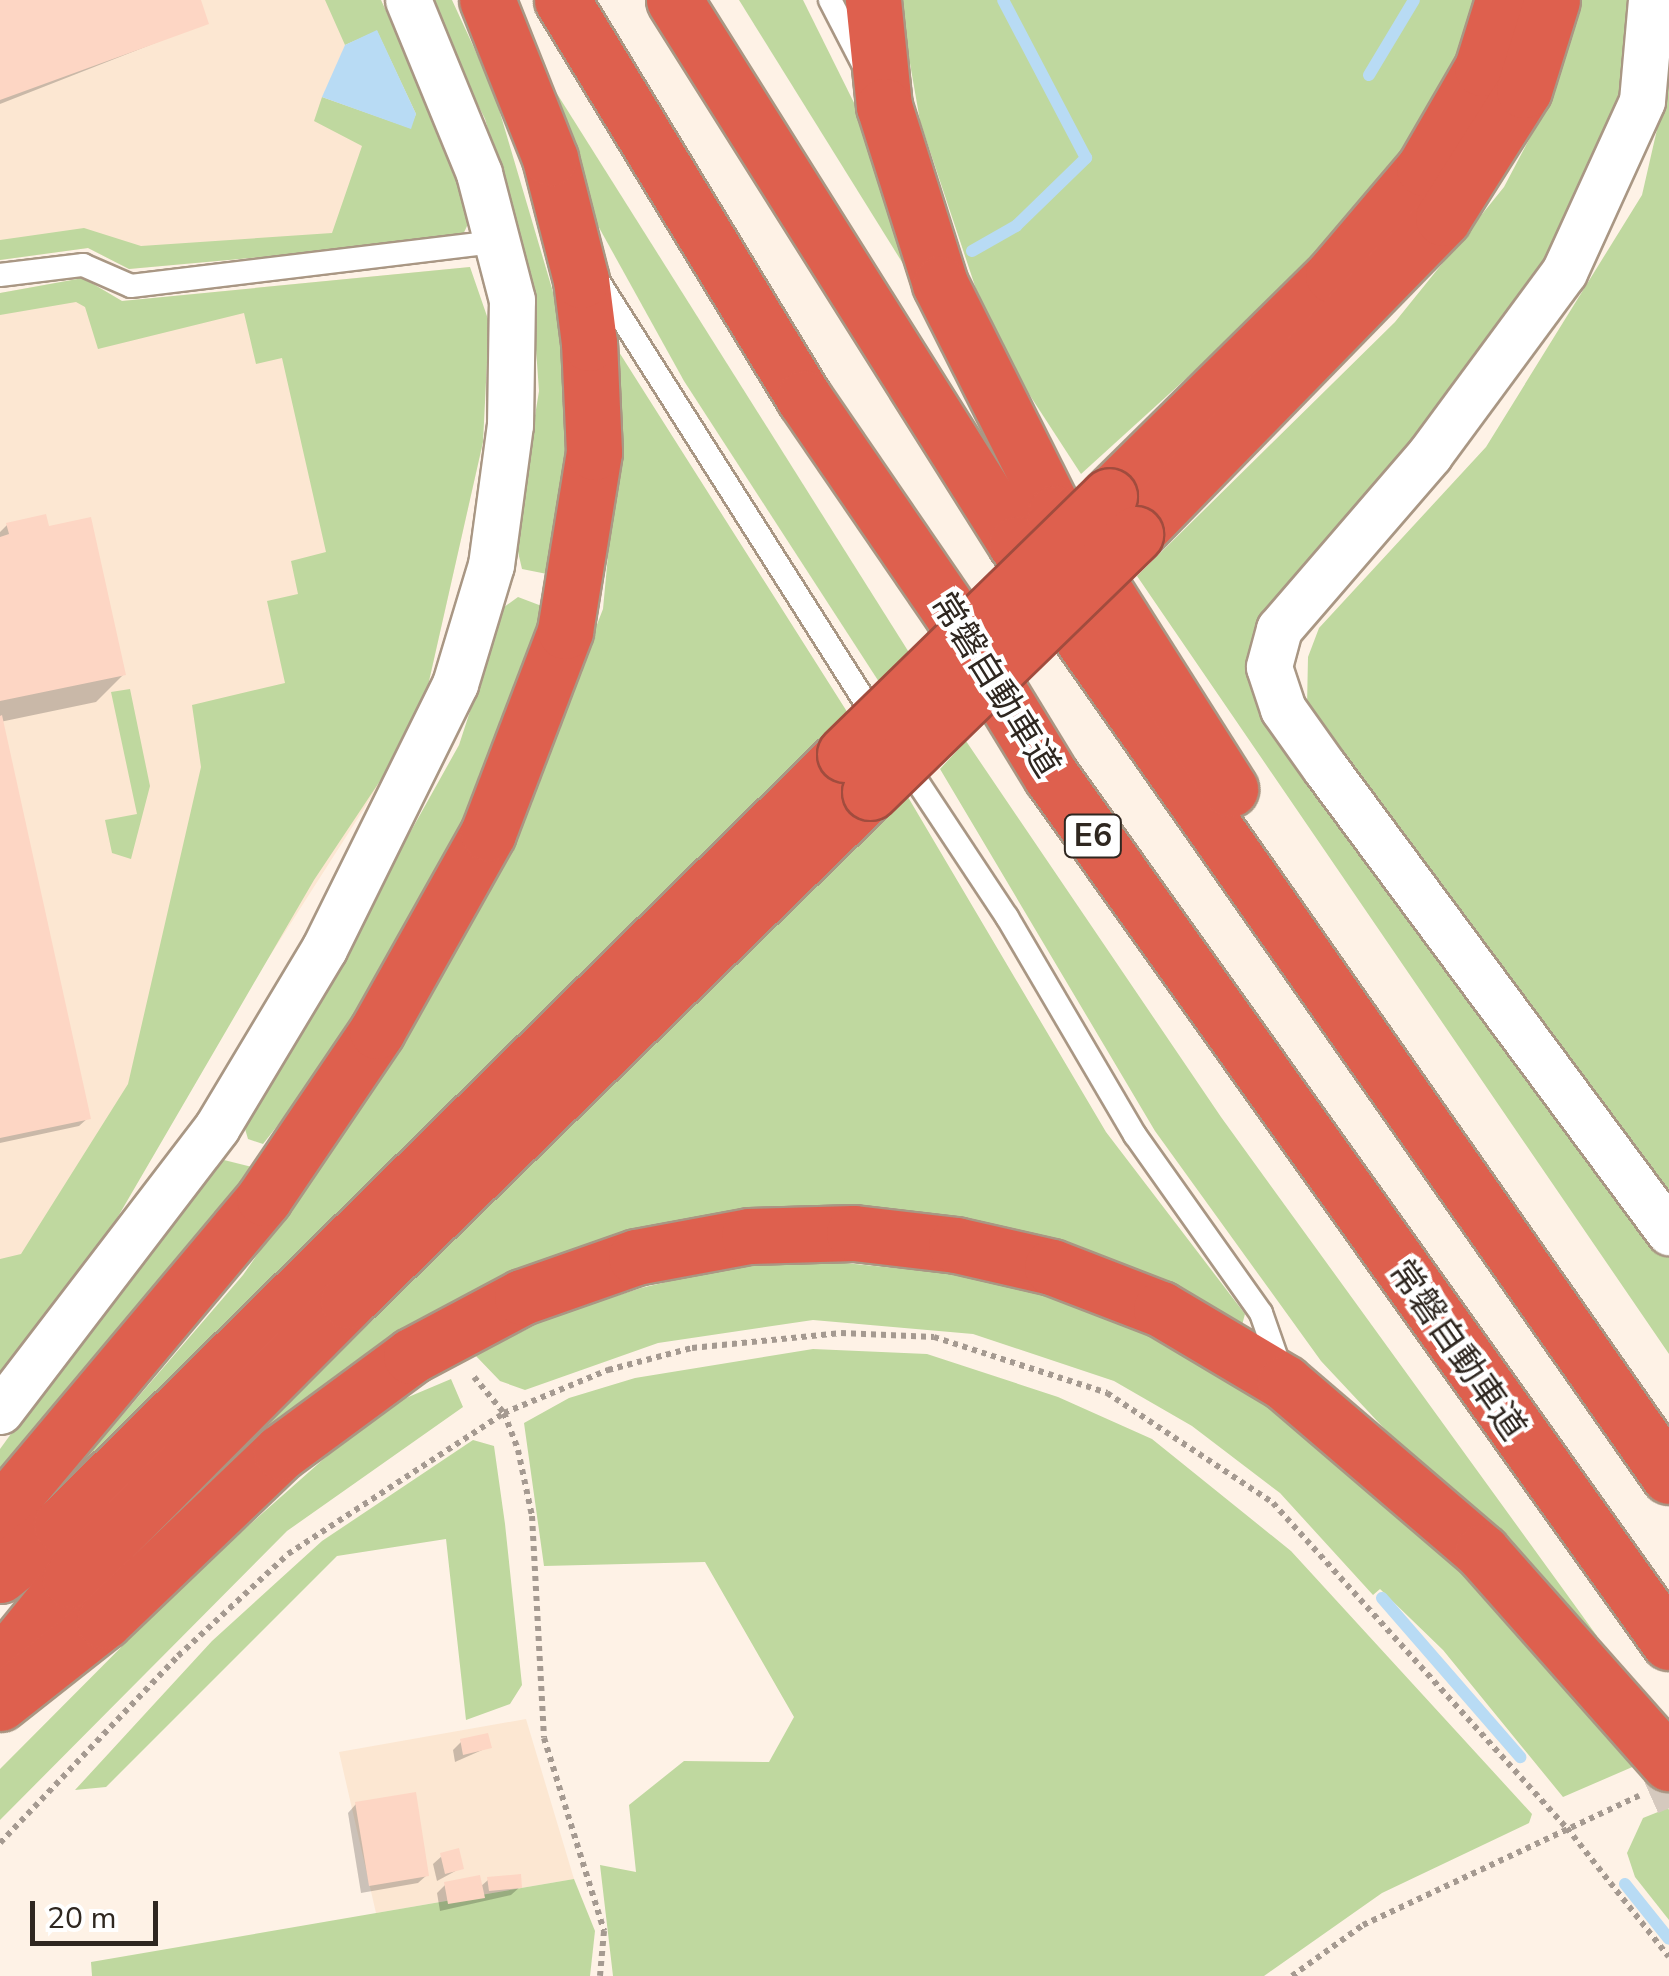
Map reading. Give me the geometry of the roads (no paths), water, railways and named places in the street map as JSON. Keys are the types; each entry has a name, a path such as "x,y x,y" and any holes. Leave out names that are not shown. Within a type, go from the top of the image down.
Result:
{"highway":[{"path":"0,1513 122,1374 326,1110 488,833 565,631 588,512 593,396 572,241 550,158 487,0"},
{"name":"常磐自動車道","path":"562,0 804,398 952,614 1051,776 1669,1642"},
{"path":"674,0 1016,544 1658,1462"},
{"path":"873,0 884,106 940,284 1055,512 1658,1462"},
{"path":"1122,515 1424,168 1482,68 1503,0"},
{"path":"0,1575 62,1526 858,773 1122,515 1443,218 1524,90 1552,0"},
{"path":"0,1666 70,1580 348,1301 858,773"},
{"path":"0,1703 104,1621 281,1452 411,1356 522,1297 636,1258 798,1233 956,1245 1052,1267 1161,1308 1286,1383 1482,1552 1659,1777"}],"street":[{"path":"0,1411 216,1126 324,949 455,684 491,566 510,426 512,300 479,173 408,0"},
{"path":"1651,0 1642,101 1564,272 1430,454 1279,629 1269,668 1283,708 1324,768 1669,1232"}],"lane":[{"path":"830,0 884,106"},
{"path":"572,241 1006,917 1135,1135 1261,1313 1286,1383"},
{"path":"0,275 83,265 131,286 497,242"}],"water":[{"path":"377,30 416,114 411,129 322,97 345,45"}],"waterway":[{"path":"972,251 1016,226 1086,158 1003,0"},
{"path":"1369,75 1414,0"},
{"path":"1382,1598 1520,1757"},
{"path":"1625,1884 1669,1939"}],"tunnel":[{"path":"1649,1792 1669,1783"}]}
